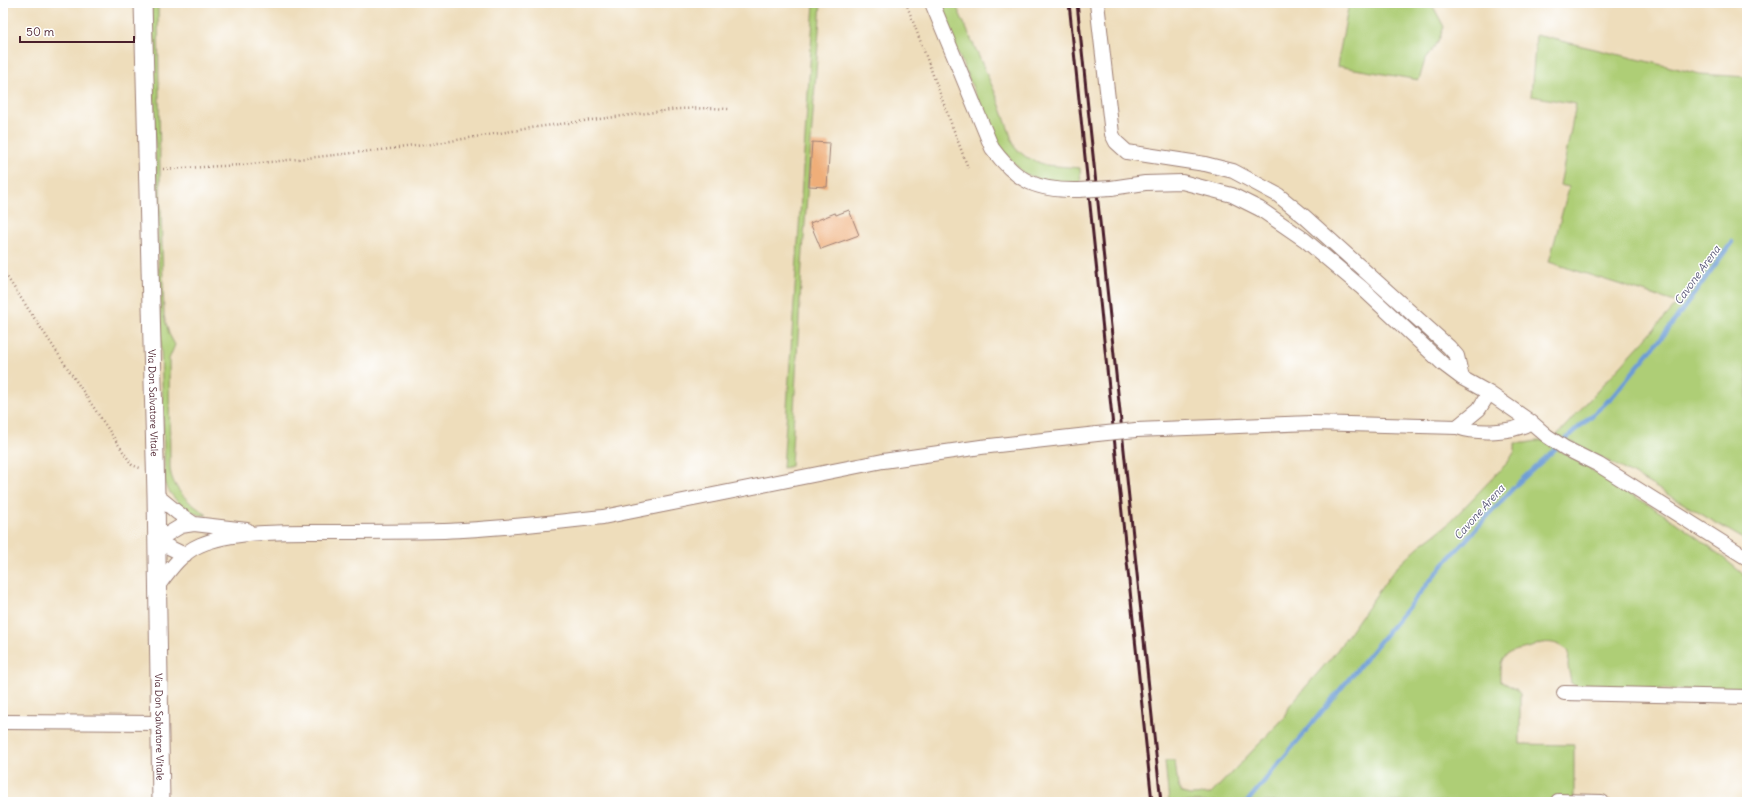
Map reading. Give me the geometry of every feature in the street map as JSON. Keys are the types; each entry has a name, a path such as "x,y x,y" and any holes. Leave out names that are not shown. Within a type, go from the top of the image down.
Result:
{"street":[{"name":"Via Don Salvatore Vitale","path":"143,3 156,495 161,802"},
{"path":"932,3 992,148 1005,166 1017,175 1046,188 1079,190 1111,188 1145,183 1182,182 1232,195 1260,209 1305,240 1362,288 1442,363 1462,378 1489,393 1531,422 1547,436 1566,448 1599,465 1747,558"},
{"path":"1097,3 1112,134 1116,142 1126,152 1205,164 1233,172 1278,195 1305,217 1449,346 1457,356 1462,378"},
{"path":"1458,427 1479,409 1489,393"},
{"path":"156,541 181,526 194,524 271,532 444,531 603,517 883,461 981,447 1136,430 1312,423 1458,427 1476,431 1510,430 1524,426 1531,422"},
{"path":"156,495 194,524"},
{"path":"157,587 171,568 190,549 201,544 224,538 271,532"},
{"path":"156,541 184,555"},
{"path":"1564,693 1747,697"},
{"path":"3,722 160,723"},
{"path":"1558,801 1602,802"}],"path":[{"path":"906,3 968,168"},
{"path":"148,171 242,165 381,150 432,144 537,127 678,109 713,108 729,110"},
{"path":"3,271 132,465 155,475"}],"green space":[{"path":"151,3 158,3 160,176 164,316 169,334 175,345 169,359 170,469 175,484 183,496 207,515 200,515 188,510 177,502 165,485"},
{"path":"814,3 821,3 802,265 791,466 783,468"},
{"path":"937,3 955,3 997,97 1015,148 1026,157 1045,165 1080,168 1081,188 1057,186 1023,173 996,143"},
{"path":"1349,3 1420,3 1434,8 1444,27 1438,42 1425,60 1419,80 1337,66"},
{"path":"1536,35 1700,74 1747,77 1747,541 1638,477 1572,442 1568,446 1557,435 1678,303 1549,262 1569,187 1560,185 1576,104 1531,96"},
{"path":"1544,441 1665,515 1709,546 1743,574 1747,580 1747,691 1577,687 1571,683 1568,666 1569,652 1564,647 1557,644 1541,643 1513,651 1505,656 1501,664 1500,681 1516,689 1520,694 1520,744 1574,745 1574,802 1169,802 1165,761 1175,761 1178,786 1182,793 1190,795 1211,794 1285,717 1290,705 1335,653 1394,570 1418,547 1447,525 1508,462 1515,451 1515,443"}],"building":[{"path":"812,142 830,143 827,187 809,186"},
{"path":"849,210 859,235 821,249 810,223 835,213 836,215"}],"waterway":[{"name":"Cavone Arena","path":"1247,802 1444,564 1517,484 1612,397 1667,331 1732,242"}],"railway":[{"path":"1069,3 1152,802"},
{"path":"1077,3 1161,802"}]}
